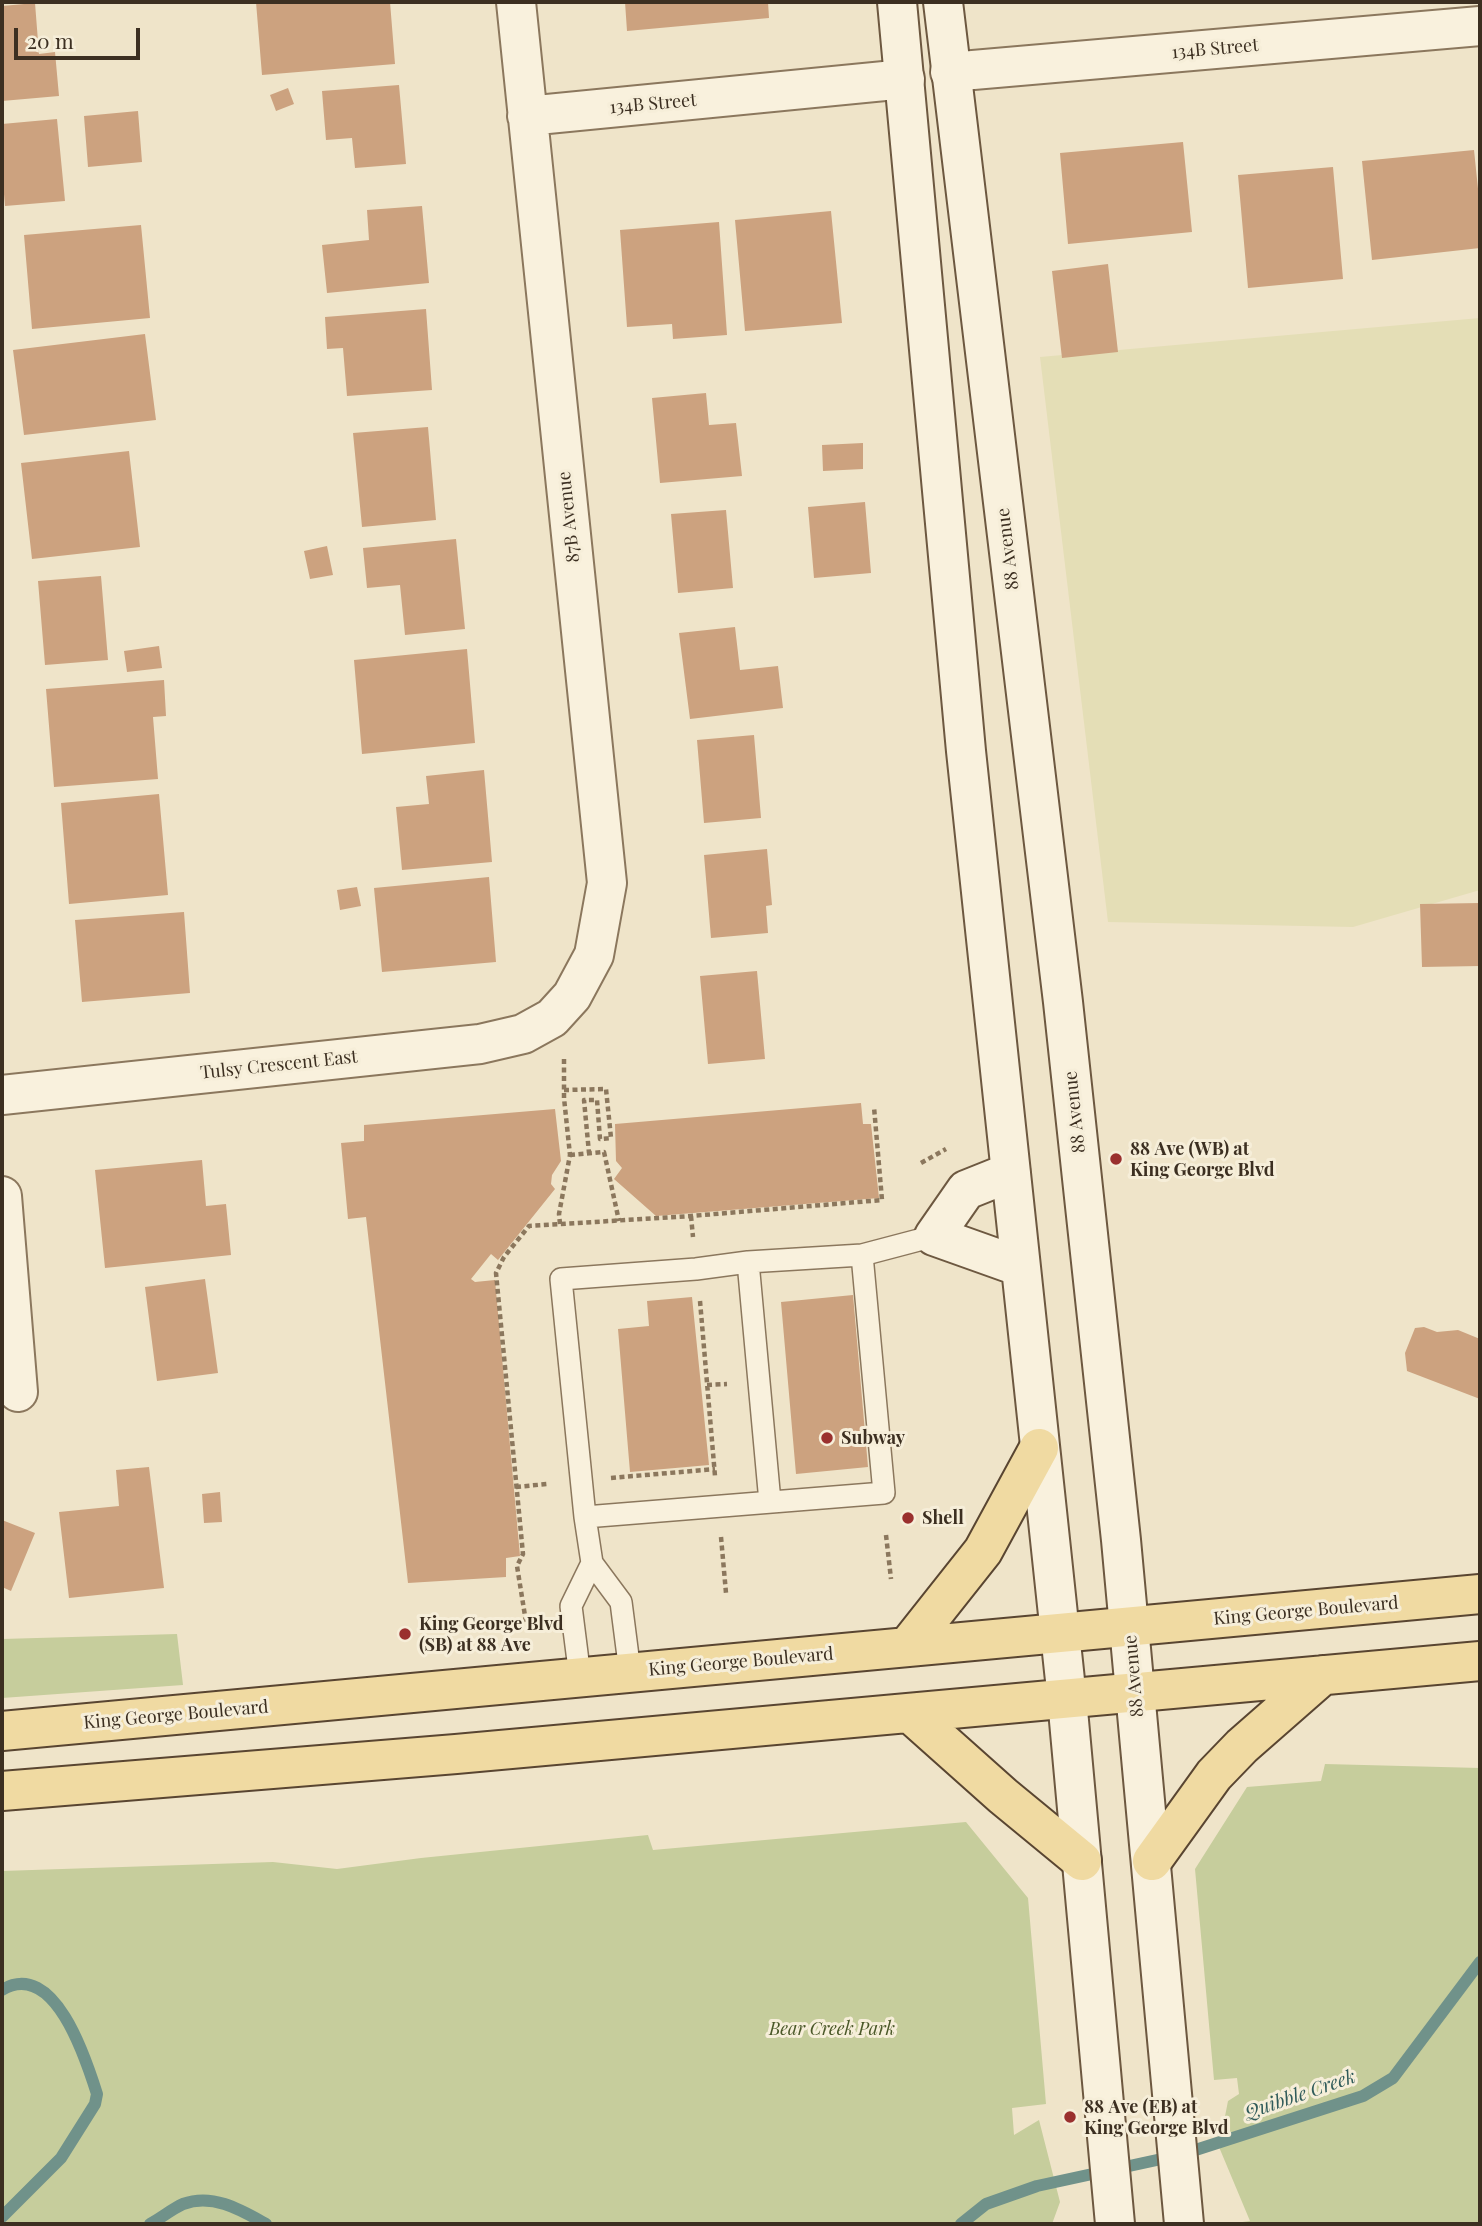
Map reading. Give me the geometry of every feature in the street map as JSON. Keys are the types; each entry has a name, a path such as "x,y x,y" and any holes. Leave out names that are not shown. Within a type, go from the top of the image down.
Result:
{"main road":[{"name":"87B Avenue","path":"516,2 607,883 594,955 572,996 558,1033"},
{"path":"897,2 966,751 1067,1699 1114,2208"},
{"name":"88 Avenue","path":"943,2 1063,1002 1130,1627 1184,2224"},
{"name":"134B Street","path":"950,72 1480,26"},
{"name":"134B Street","path":"527,116 905,79"},
{"name":"Tulsy Crescent East","path":"2,1095 480,1044 523,1034 558,1033"},
{"path":"1011,1172 966,1190 934,1236 1021,1266"},
{"path":"2,1196 18,1392"},
{"path":"907,1647 983,1551 1039,1448"},
{"name":"King George Boulevard","path":"2,1731 1480,1594"},
{"path":"2,1791 911,1714 1480,1661"},
{"path":"1152,1861 1214,1775 1242,1746 1323,1675"},
{"path":"911,1714 1003,1796 1082,1861"}],"lane":[{"path":"630,1672 621,1602 592,1563 561,1279 862,1255 934,1236"},
{"path":"585,1517 884,1493 862,1255"},
{"path":"748,1262 770,1502"},
{"path":"580,1677 571,1606 592,1563"}],"path":[{"path":"558,1033 570,1155 559,1214 560,1224"},
{"path":"564,1090 606,1089 611,1138 600,1139 597,1100 584,1100 589,1153"},
{"path":"526,1622 517,1566 523,1553 496,1273 504,1257 529,1226 882,1200 874,1107"},
{"path":"921,1163 946,1149"},
{"path":"570,1155 604,1152 619,1220"},
{"path":"881,1186 888,1185"},
{"path":"691,1216 694,1245"},
{"path":"699,1293 715,1476"},
{"path":"604,1479 715,1469"},
{"path":"516,1487 547,1484"},
{"path":"720,1529 726,1593"},
{"path":"886,1535 891,1579"}],"shaded area":[{"path":"1480,318 1480,890 1353,927 1108,922 1040,357"}],"green space":[{"path":"177,1634 183,1685 2,1698 2,1639"},
{"path":"1325,1764 1480,1768 1480,2224 1227,2224 1250,2221 1219,2147 1228,2101 1239,2094 1237,2078 1214,2080 1195,1869 1247,1787 1321,1781"},
{"name":"Bear Creek Park","path":"966,1822 1028,1898 1046,2104 1012,2108 1014,2135 1039,2120 1060,2202 1052,2224 2,2224 2,1871 273,1862 337,1869 648,1835 653,1850"}],"building":[{"path":"256,2 390,2 395,64 262,75"},
{"path":"625,2 768,2 769,18 627,31"},
{"path":"35,3 39,54 55,52 59,96 2,101 2,6"},
{"path":"399,85 406,164 355,168 352,138 326,140 322,91"},
{"path":"288,88 294,104 276,111 270,95"},
{"path":"138,111 142,162 88,167 84,116"},
{"path":"57,119 65,201 5,206 2,124"},
{"path":"1183,142 1192,232 1068,244 1060,153"},
{"path":"1474,150 1480,208 1480,248 1372,260 1362,161"},
{"path":"1333,167 1343,279 1248,288 1238,175"},
{"path":"422,206 429,283 327,293 322,245 369,240 367,210"},
{"path":"831,211 842,323 745,331 735,220"},
{"path":"719,222 727,335 673,339 672,324 627,327 620,230"},
{"path":"141,225 150,318 32,329 24,235"},
{"path":"1108,264 1118,352 1062,358 1052,271"},
{"path":"426,309 432,390 347,396 343,348 327,349 325,317"},
{"path":"145,334 156,420 24,435 13,350"},
{"path":"706,393 709,425 736,423 742,476 660,483 652,398"},
{"path":"428,427 436,520 362,527 353,433"},
{"path":"863,443 863,469 823,471 822,445"},
{"path":"129,451 140,547 32,559 21,463"},
{"path":"865,502 871,573 814,578 808,507"},
{"path":"726,510 733,588 678,593 671,514"},
{"path":"456,539 465,629 405,635 400,585 367,588 363,548"},
{"path":"327,546 333,575 310,579 304,551"},
{"path":"101,576 108,660 45,665 38,581"},
{"path":"735,627 740,670 778,666 783,708 690,719 679,633"},
{"path":"159,646 162,668 127,672 124,651"},
{"path":"467,649 475,743 362,754 354,660"},
{"path":"164,680 166,716 153,717 158,779 54,787 46,689"},
{"path":"754,735 761,818 704,823 697,740"},
{"path":"484,770 492,862 402,870 396,807 429,804 426,776"},
{"path":"159,794 168,895 69,904 61,803"},
{"path":"767,849 772,905 766,906 768,933 711,938 704,855"},
{"path":"489,877 496,962 382,972 374,888"},
{"path":"357,887 361,906 340,910 337,890"},
{"path":"1480,903 1480,966 1422,967 1420,904"},
{"path":"184,912 190,993 82,1002 75,920"},
{"path":"757,971 765,1059 708,1064 700,976"},
{"path":"861,1103 863,1124 871,1124 879,1198 656,1216 614,1179 622,1168 616,1161 615,1124"},
{"path":"555,1109 561,1161 552,1175 551,1184 555,1189 498,1260 491,1254 471,1279 475,1282 495,1280 520,1556 506,1558 506,1577 408,1583 366,1217 348,1219 341,1143 364,1141 364,1125"},
{"path":"202,1160 206,1206 226,1204 231,1255 105,1268 95,1170"},
{"path":"205,1279 218,1373 157,1381 145,1287"},
{"path":"853,1295 868,1467 796,1474 781,1302"},
{"path":"692,1297 709,1465 630,1472 618,1329 649,1326 647,1301"},
{"path":"1424,1327 1437,1332 1458,1330 1480,1339 1480,1399 1407,1371 1405,1353 1415,1328"},
{"path":"149,1467 164,1588 69,1598 59,1512 119,1506 116,1470"},
{"path":"220,1492 222,1522 204,1523 202,1494"},
{"path":"2,1520 35,1533 11,1591 2,1587"}],"waterway":[{"name":"Quibble Creek","path":"961,2224 986,2204 1037,2186 1180,2155 1363,2096 1393,2078 1480,1962"},
{"path":"2,1990 21,1984 37,1988 52,2000 76,2037 97,2094 95,2104 61,2158 2,2217"},
{"name":"Quibble Creek","path":"150,2224 183,2204 194,2201 226,2205 266,2224"}],"place":[{"name":"88 Ave (WB) at King George Blvd","path":"1116,1159"},
{"name":"Subway","path":"827,1438"},
{"name":"Shell","path":"908,1518"},
{"name":"King George Blvd (SB) at 88 Ave","path":"405,1634"},
{"name":"88 Ave (EB) at King George Blvd","path":"1070,2117"}]}
